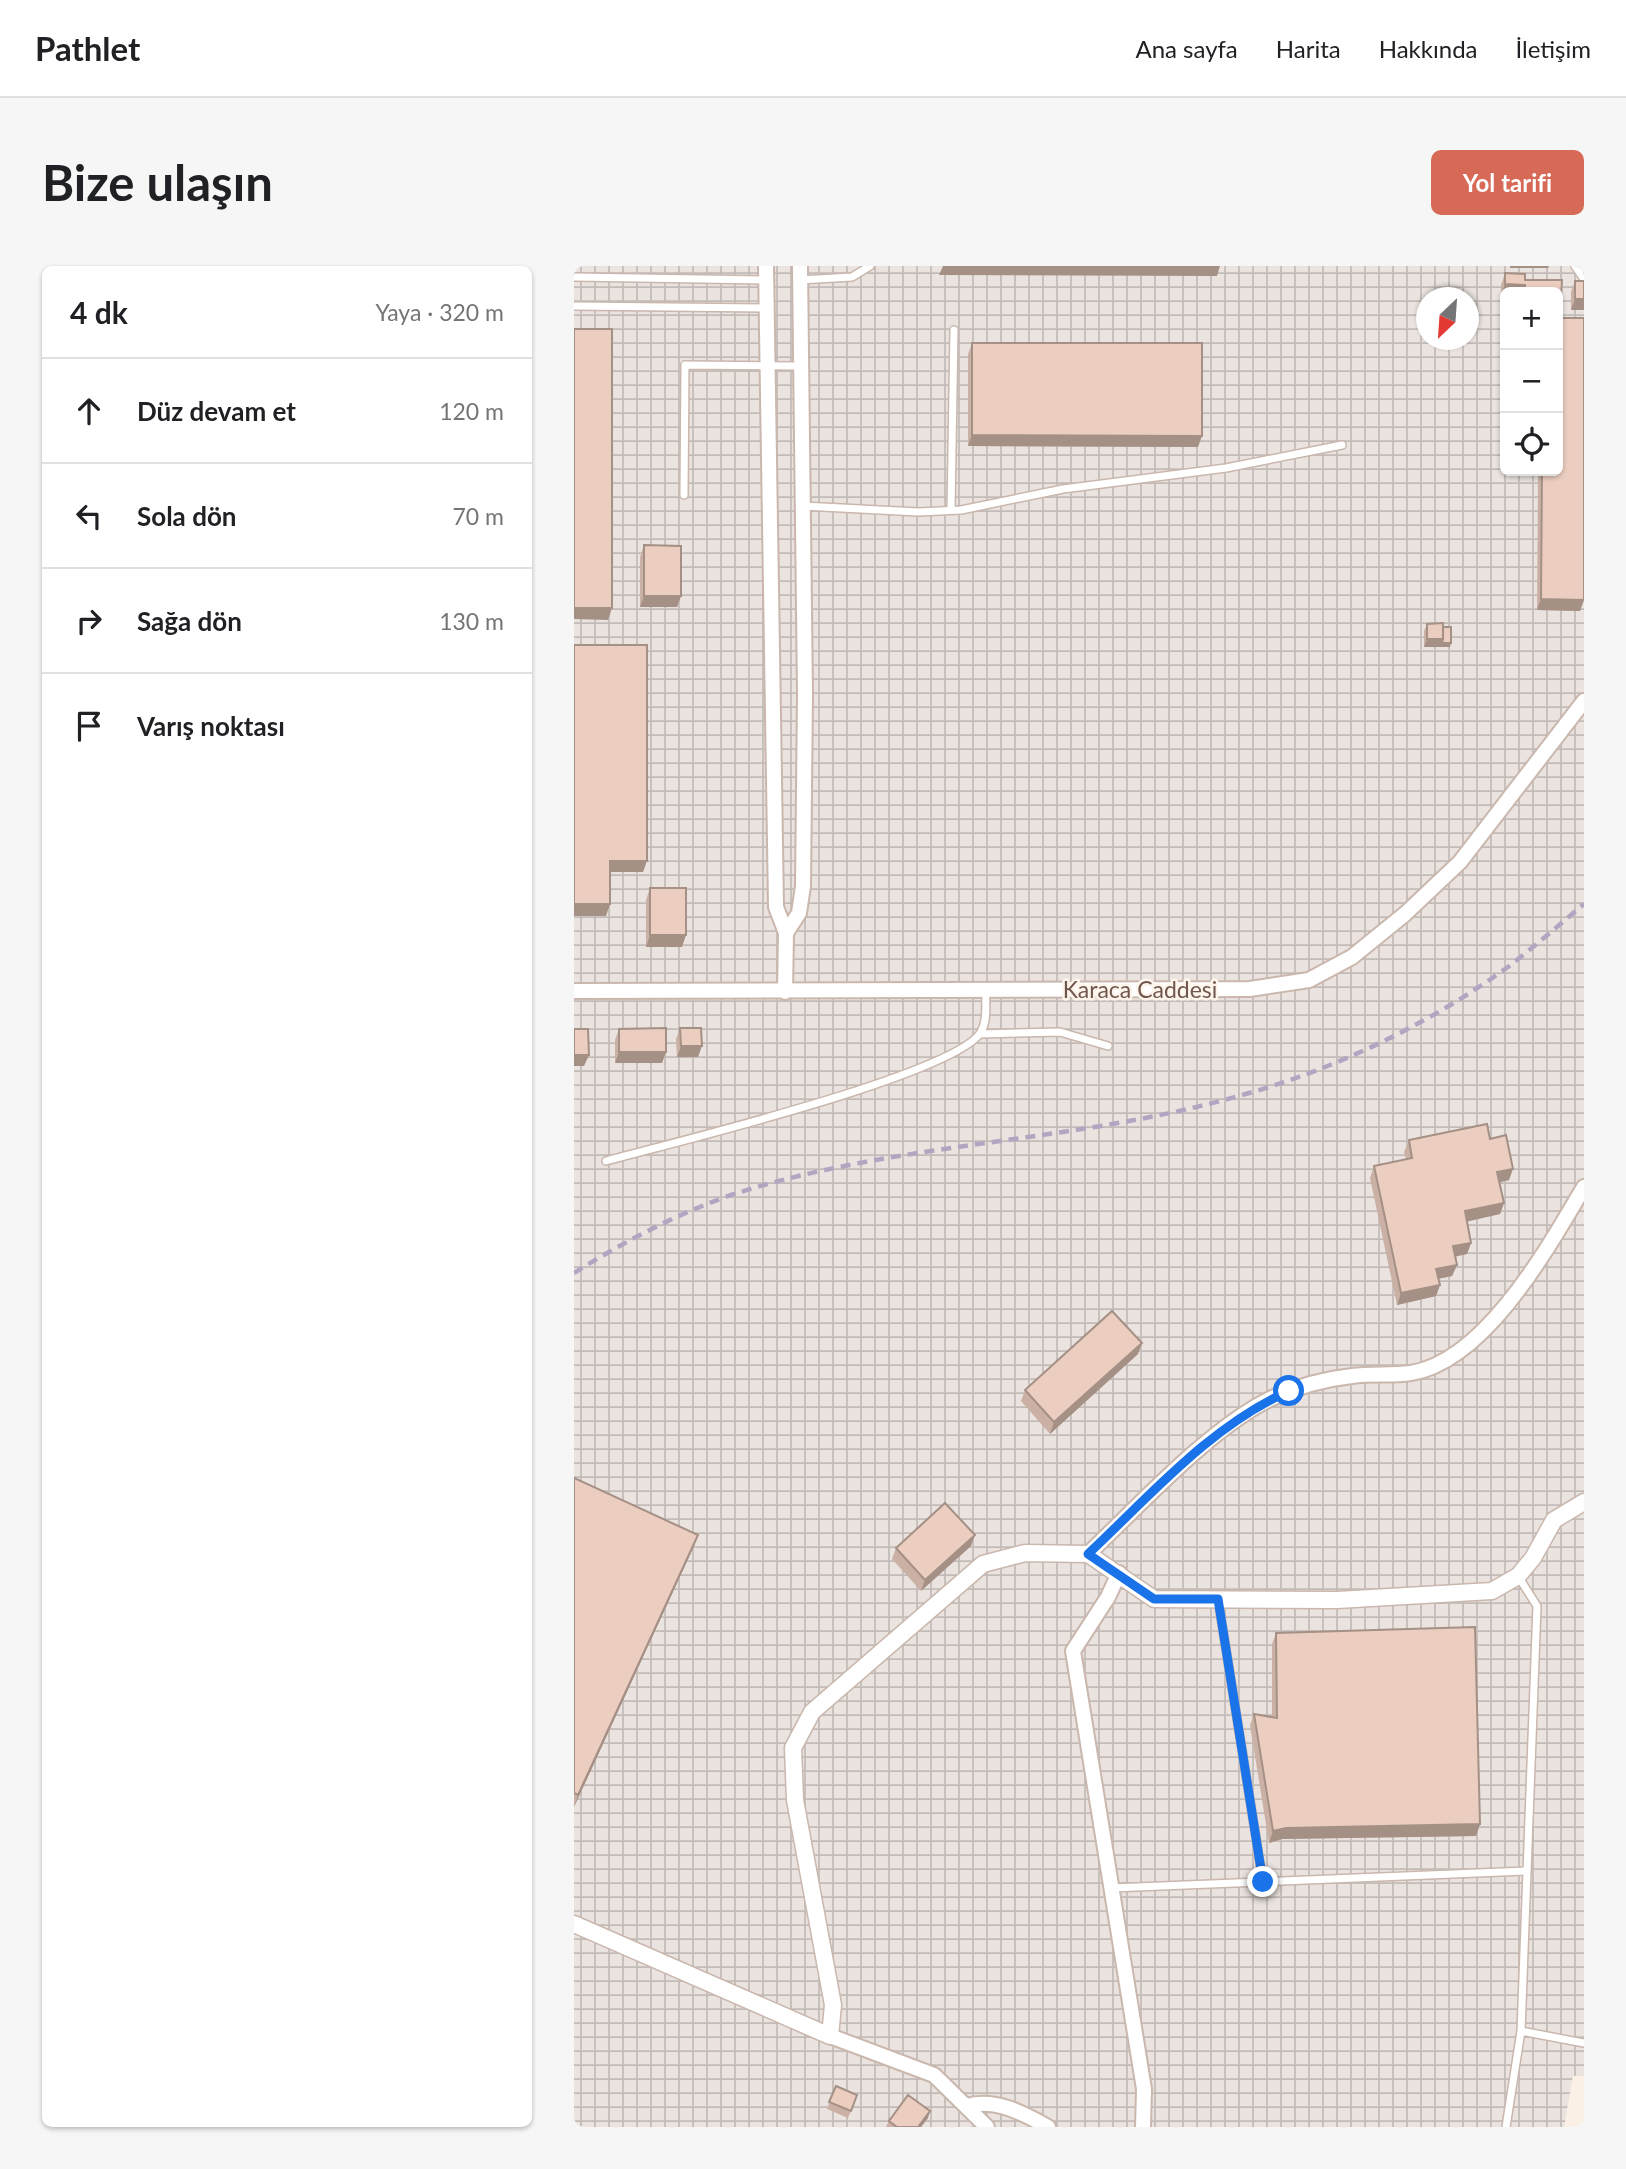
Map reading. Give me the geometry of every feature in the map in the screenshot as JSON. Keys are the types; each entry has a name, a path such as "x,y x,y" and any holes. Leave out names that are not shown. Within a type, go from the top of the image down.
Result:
{"street":[{"path":"767,273 776,907 786,933 785,992"},
{"path":"786,933 799,913 803,886 800,273"},
{"name":"Karaca Caddesi","path":"574,991 1250,989 1309,980 1352,957 1405,914 1460,863 1584,701"},
{"path":"1088,1554 1215,1436 1269,1400 1331,1379 1427,1369 1464,1350 1483,1333 1532,1268 1584,1187"},
{"path":"830,2036 833,2005 795,1800 793,1748 812,1713 983,1564 1025,1553 1088,1554 1154,1599 1337,1600 1492,1591 1518,1576 1533,1558 1554,1520 1584,1502"},
{"path":"1119,1573 1108,1597 1073,1651 1144,2089 1143,2127"},
{"path":"574,1924 830,2036 934,2075 987,2127"},
{"path":"967,2106 978,2103 996,2104 1028,2115 1048,2127"}],"lane":[{"path":"800,273 852,277 870,266"},
{"path":"1575,266 1584,279"},
{"path":"574,277 767,273"},
{"path":"574,306 767,308"},
{"path":"951,510 954,330"},
{"path":"684,495 685,365 802,366"},
{"path":"803,506 904,512 951,510 1063,489 1226,468 1342,445"},
{"path":"606,1161 886,1082 958,1053 980,1034 985,1020 986,991"},
{"path":"980,1034 1060,1032 1108,1046"},
{"path":"1506,2127 1521,2031 1536,1606 1518,1576"},
{"path":"1218,1599 1263,1882"},
{"path":"1110,1888 1527,1871"},
{"path":"1521,2031 1584,2043"}],"shaded area":[{"path":"574,266 1584,266 1584,2076 1573,2076 1564,2127 574,2127"}],"building":[{"path":"1505,273 1525,274 1525,280 1562,280 1562,287 1505,284"},
{"path":"1575,281 1584,281 1584,299 1575,299"},
{"path":"1563,318 1584,318 1584,600 1541,599 1542,476 1563,476"},
{"path":"574,329 612,329 612,608 574,608"},
{"path":"972,343 1202,343 1202,436 972,435"},
{"path":"644,545 681,546 681,596 644,596"},
{"path":"1443,623 1443,639 1427,639 1427,624"},
{"path":"1443,627 1451,627 1451,643 1442,643"},
{"path":"574,645 647,645 647,861 610,861 610,904 574,904"},
{"path":"650,888 686,888 686,935 650,935"},
{"path":"666,1028 666,1052 619,1052 619,1029"},
{"path":"680,1028 701,1028 702,1046 681,1046"},
{"path":"574,1029 588,1029 589,1055 574,1055"},
{"path":"1487,1124 1490,1139 1506,1135 1513,1169 1497,1172 1504,1203 1465,1211 1471,1243 1453,1246 1457,1265 1436,1269 1440,1285 1401,1293 1374,1166 1412,1158 1409,1140"},
{"path":"1112,1311 1142,1343 1054,1422 1025,1390"},
{"path":"574,1478 698,1535 578,1795 574,1793"},
{"path":"945,1503 975,1535 925,1580 896,1548"},
{"path":"1475,1627 1480,1824 1286,1828 1273,1831 1254,1714 1277,1718 1276,1633"},
{"path":"836,2086 857,2095 851,2111 829,2102"},
{"path":"908,2095 930,2111 918,2127 897,2127 889,2121"}],"railway":[{"path":"574,1273 662,1224 709,1203 757,1187 878,1160 1122,1122 1182,1110 1242,1095 1312,1072 1381,1043 1478,988 1508,967 1584,904"}],"route":[{"path":"1263,1882 1218,1599 1154,1599 1088,1554 1215,1436 1250,1411 1289,1391"}]}
